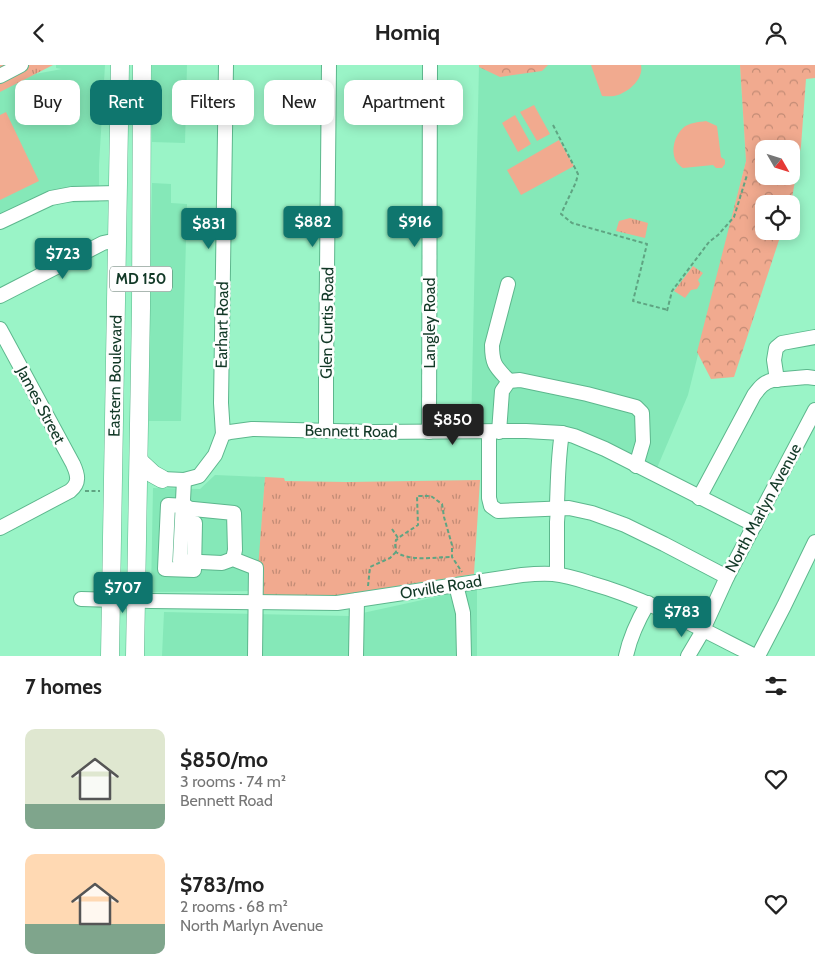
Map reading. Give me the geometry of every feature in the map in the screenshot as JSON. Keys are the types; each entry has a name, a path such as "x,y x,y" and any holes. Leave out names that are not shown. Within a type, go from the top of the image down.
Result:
{"main road":[{"name":"Eastern Boulevard","path":"110,656 120,65"},
{"name":"Eastern Boulevard","path":"135,656 142,230 142,65"},
{"path":"139,461 153,474 162,479"},
{"path":"138,492 145,483 154,479 162,479"}],"street":[{"path":"0,76 21,65"},
{"name":"Earhart Road","path":"223,434 220,403 226,65"},
{"name":"Glen Curtis Road","path":"326,430 329,65"},
{"name":"Langley Road","path":"429,432 430,65"},
{"path":"0,222 51,198 72,194 118,193"},
{"path":"0,296 103,243 117,240"},
{"path":"508,285 492,345 492,355 498,369 509,381"},
{"name":"James Street","path":"0,329 73,464 81,487"},
{"path":"777,380 774,360 776,348 782,343 815,337"},
{"path":"699,498 754,395 763,384 768,381 807,377 815,378"},
{"path":"636,466 642,442 643,416 636,407 520,380 509,381 502,391 494,432 489,498 491,506 498,511 569,508 592,513 625,525 727,577"},
{"name":"North Marlyn Avenue","path":"688,656 702,632 727,577 815,411"},
{"name":"Bennett Road","path":"223,434 252,429 373,432 526,431 562,433 586,440 755,525"},
{"path":"557,574 558,453 562,433"},
{"path":"162,479 184,480 200,476 215,455 223,434"},
{"path":"184,480 180,561 222,563 232,559 256,569 255,656"},
{"path":"0,528 70,491 75,486 81,487"},
{"path":"168,505 186,506 185,523 195,523 194,561 194,570 165,569 168,505"},
{"path":"183,508 234,513 235,550 232,559"},
{"path":"756,656 784,607 815,542"},
{"name":"Orville Road","path":"81,599 337,603 538,573 557,574 606,587 648,603 702,632 756,656"},
{"path":"460,585 464,656"},
{"path":"356,656 362,599"},
{"path":"626,656 632,635 648,603"},
{"name":"North Marlyn Avenue","path":"699,656 702,632"}],"path":[{"path":"553,125 578,174 561,214 572,223 646,244 634,301 667,311 672,291 709,242 734,217 747,175"},
{"path":"631,240 632,235"},
{"path":"81,487 102,491"},
{"path":"452,557 411,559 396,552 396,540 418,525 417,496 431,496 442,504 452,545 452,557 462,573 460,585"},
{"path":"392,529 398,539"},
{"path":"362,599 370,567 390,558 396,552"}],"shaded area":[{"path":"56,65 105,65 104,80 90,80 90,125 101,125 99,202 52,203 0,230 0,91 15,84 15,125 80,125 80,80 23,80 35,74 62,69 56,68"},
{"path":"152,65 187,65 187,80 172,80 172,125 185,125 185,143 152,142 152,125 162,125 162,80 152,80"},
{"path":"479,65 740,65 746,161 688,395 654,475 562,433 471,432"},
{"path":"152,183 171,184 171,203 187,204 181,421 149,421"},
{"path":"215,475 265,477 257,591 151,592 153,488 200,489"},
{"path":"477,588 477,656 162,656 164,612 349,616"}],"green space":[{"path":"0,65 53,65 24,80 15,80 15,84 0,92"},
{"path":"479,65 548,65 542,71 500,77 479,67"},
{"path":"591,65 641,65 641,70 635,83 623,93 616,96 602,96"},
{"path":"740,65 815,65 815,78 806,79 800,152 800,140 755,140 755,185 794,185 793,195 755,195 755,240 779,240 734,377 711,379 697,352 746,161"},
{"path":"534,105 550,134 537,141 520,112"},
{"path":"6,112 39,181 0,200 0,115"},
{"path":"515,115 531,144 518,152 502,123"},
{"path":"706,121 717,126 721,157 725,160 725,164 722,168 716,168 713,165 683,168 676,161 674,155 676,138 685,126"},
{"path":"559,140 574,166 521,195 507,170"},
{"path":"630,218 648,223 645,238 616,231 619,221"},
{"path":"693,266 703,273 698,280 700,284 697,289 691,290 685,298 674,291"},
{"path":"265,477 284,478 285,481 347,482 480,480 474,574 341,595 256,595"}]}
